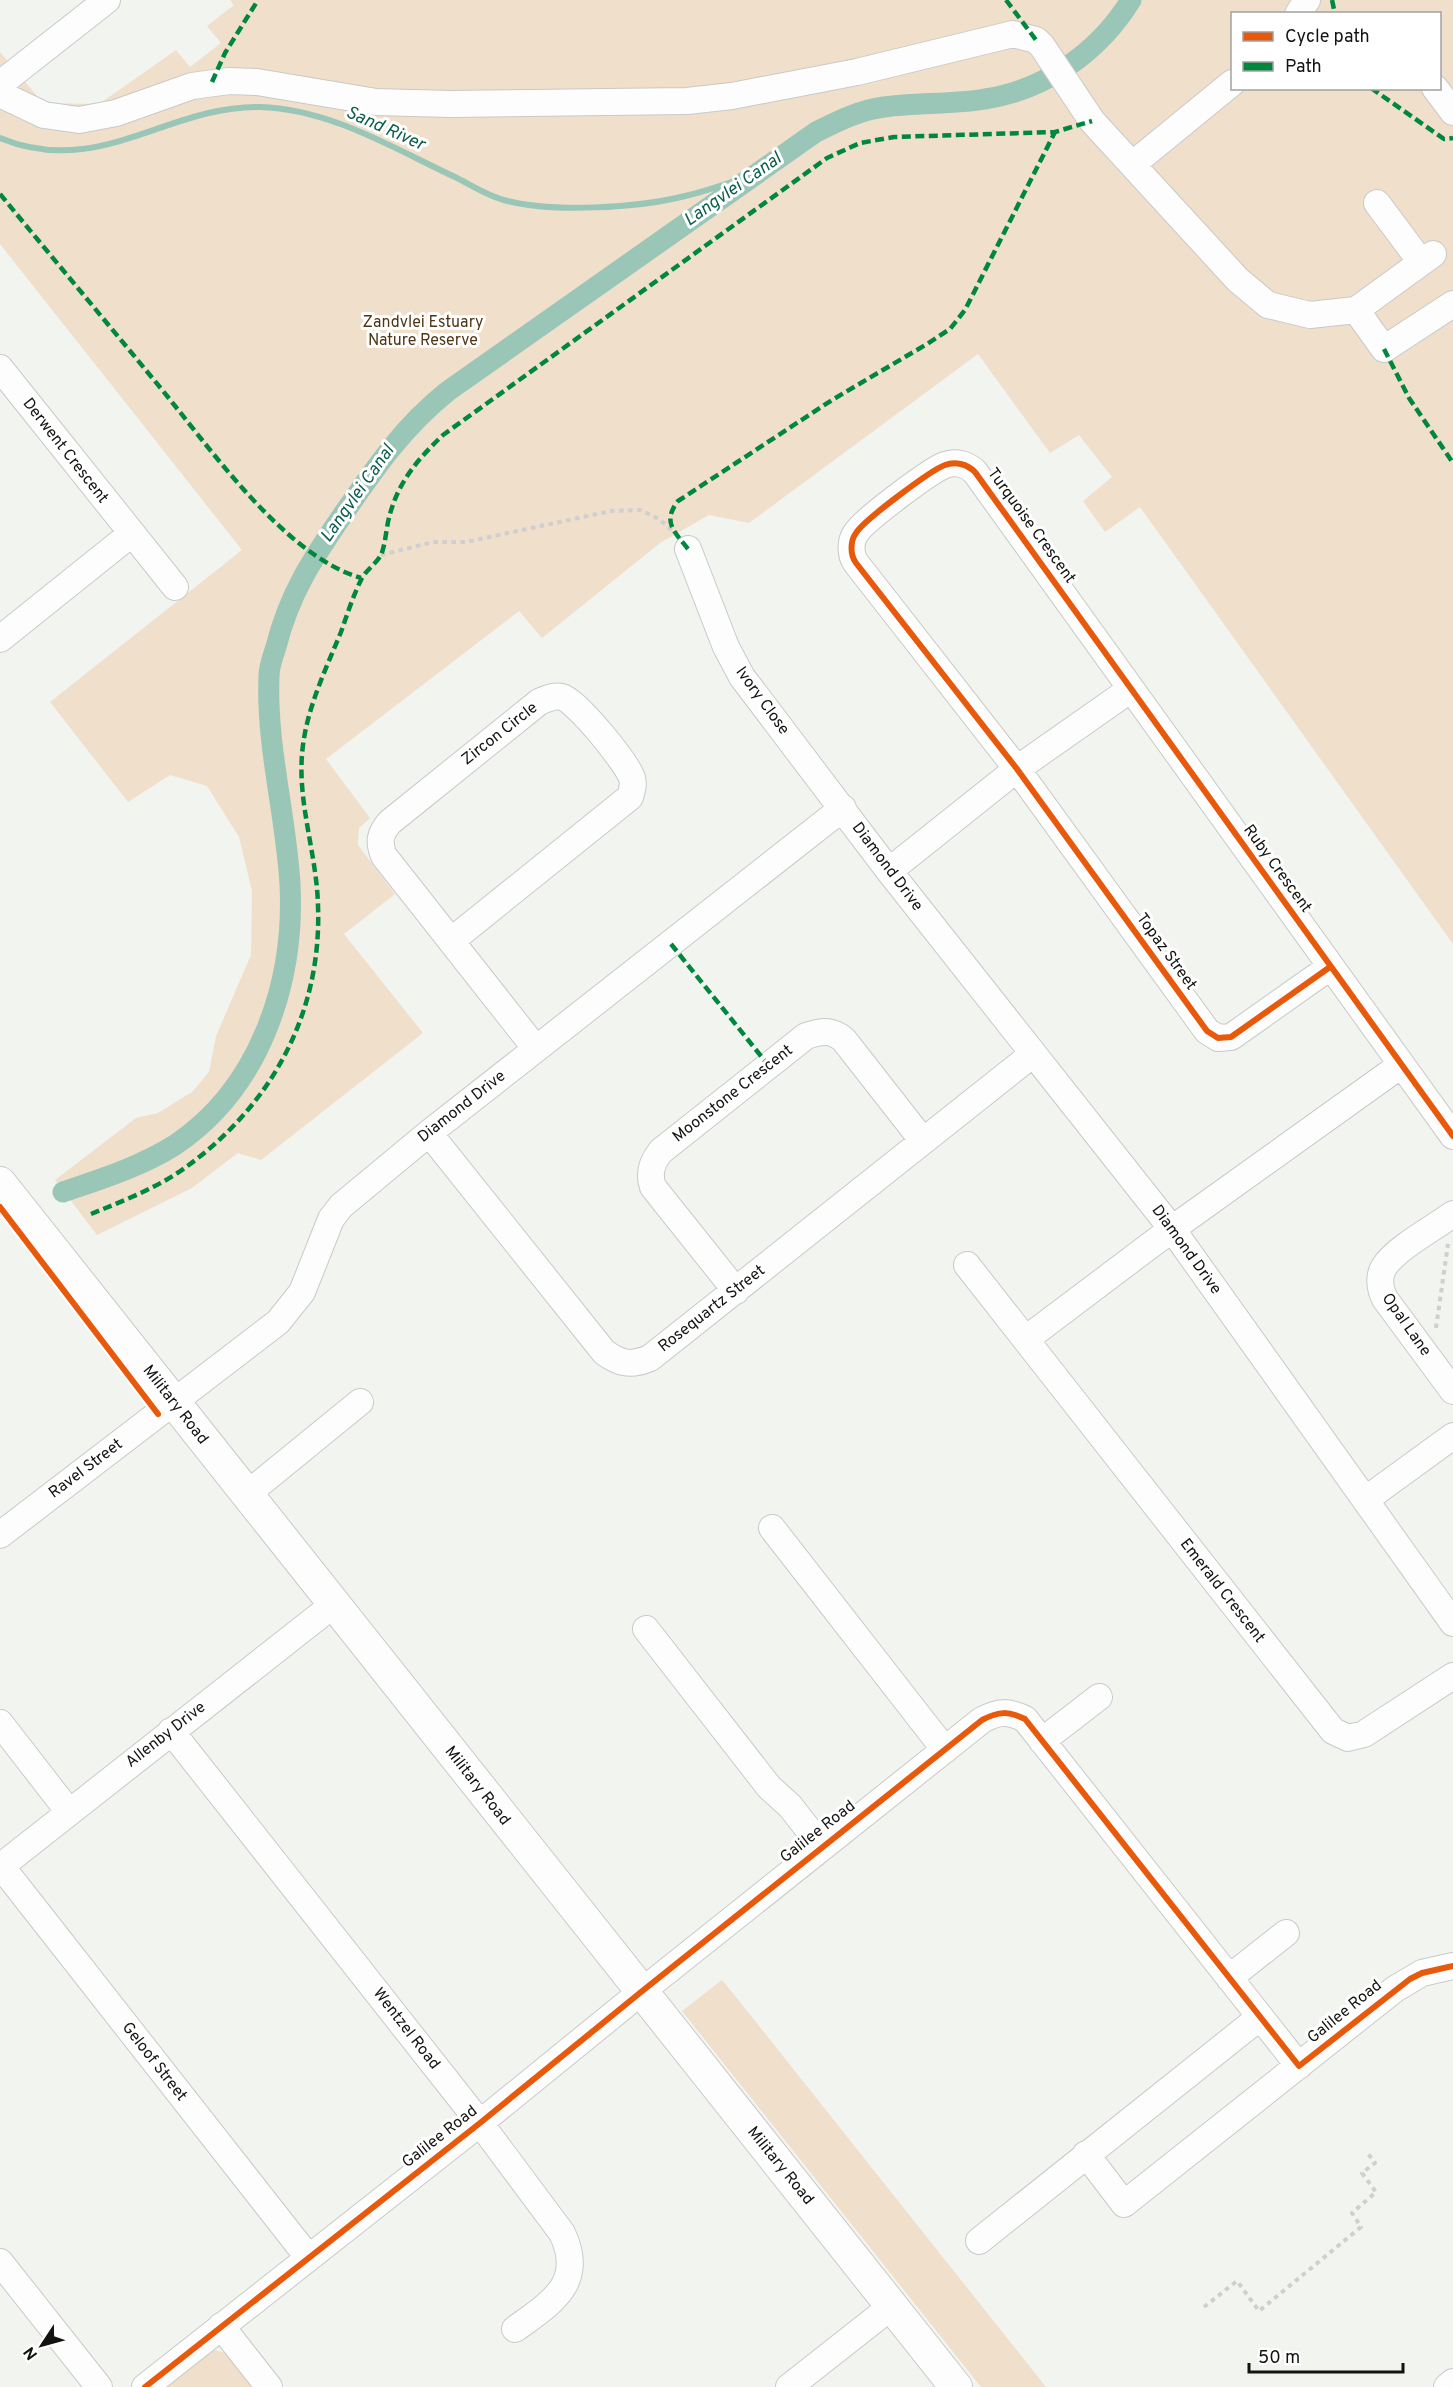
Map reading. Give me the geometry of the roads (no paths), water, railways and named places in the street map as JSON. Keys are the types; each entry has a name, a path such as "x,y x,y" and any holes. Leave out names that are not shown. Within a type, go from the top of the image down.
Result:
{"main road":[{"name":"Military Road","path":"0,1183 173,1404 956,2387"}],"street":[{"path":"0,84 107,0"},
{"path":"0,94 44,115 79,120 116,113 192,86 229,81 257,82 376,102 642,103 743,94 856,72 1013,34 1036,40 1092,121 1238,280 1268,305 1310,315 1356,310 1427,258 1377,203"},
{"path":"1133,164 1231,85"},
{"path":"1436,90 1453,112"},
{"path":"1356,310 1384,349 1453,304"},
{"name":"Derwent Crescent","path":"0,368 175,587"},
{"name":"Turquoise Crescent","path":"1017,769 853,559 853,538 863,524 938,468 957,464 968,466 975,472 1131,689"},
{"path":"3,630 131,534"},
{"name":"Ivory Close","path":"682,542 726,647 742,677 843,808"},
{"path":"889,871 1017,769 1131,689"},
{"name":"Ruby Crescent","path":"1131,689 1401,1065"},
{"name":"Zircon Circle","path":"451,941 630,797 633,783 628,769 580,709 570,701 556,697 539,702 398,814 381,833 380,845 384,856 536,1049"},
{"name":"Topaz Street","path":"1017,769 1211,1034 1222,1039 1231,1037 1330,967"},
{"name":"Diamond Drive","path":"173,1404 278,1322 302,1292 331,1219 341,1206 429,1133 843,808 889,871 1172,1229 1453,1623"},
{"name":"Moonstone Crescent","path":"736,1291 651,1182 652,1162 670,1144 806,1036 825,1031 834,1033 844,1040 923,1141"},
{"name":"Rosequartz Street","path":"429,1133 604,1352 615,1360 627,1364 650,1358 1033,1054"},
{"path":"1026,1339 1172,1229 1401,1065 1453,1136"},
{"name":"Opal Lane","path":"1453,1214 1394,1257 1385,1266 1380,1278 1385,1299 1453,1391"},
{"name":"Emerald Crescent","path":"967,1265 1333,1731 1348,1738 1364,1734 1453,1676"},
{"path":"246,1495 360,1402"},
{"name":"Ravel Street","path":"0,1535 173,1404"},
{"path":"1365,1500 1453,1436"},
{"path":"772,1528 945,1750"},
{"name":"Allenby Drive","path":"1,1867 333,1605"},
{"path":"646,1629 769,1787 790,1806 822,1846"},
{"path":"1042,1741 1099,1697"},
{"name":"Galilee Road","path":"145,2387 480,2123 822,1846 996,1713 1010,1712 1025,1719 1299,2066 1410,1979 1422,1973 1453,1966"},
{"path":"0,1723 69,1812"},
{"name":"Wentzel Road","path":"171,1731 480,2123 562,2233 571,2263 562,2292 515,2330"},
{"name":"Geloof Street","path":"1,1867 308,2257"},
{"path":"1229,1978 1286,1933"},
{"path":"979,2241 1260,2017"},
{"path":"1086,2154 1124,2204 1299,2066"},
{"path":"0,2262 99,2387"},
{"path":"789,2387 892,2306"},
{"path":"221,2326 269,2387"},
{"path":"1447,2387 1453,2382"}],"waterway":[{"name":"Langvlei Canal","path":"63,1192 134,1166 175,1145 205,1121 230,1094 250,1063 266,1030 278,995 286,959 290,921 288,858 270,728 270,665 288,610 312,561 367,480 404,433 448,391 816,132 849,116 875,108 973,101 1029,87 1068,66 1087,52 1118,19 1131,0"},
{"name":"Sand River","path":"0,138 36,148 69,150 101,146 226,109 260,107 286,109 336,122 385,143 492,196 523,204 570,208 644,204 694,194 754,175"}],"park label":[{"name":"Zandvlei Estuary Nature Reserve","path":"423,332"}]}
